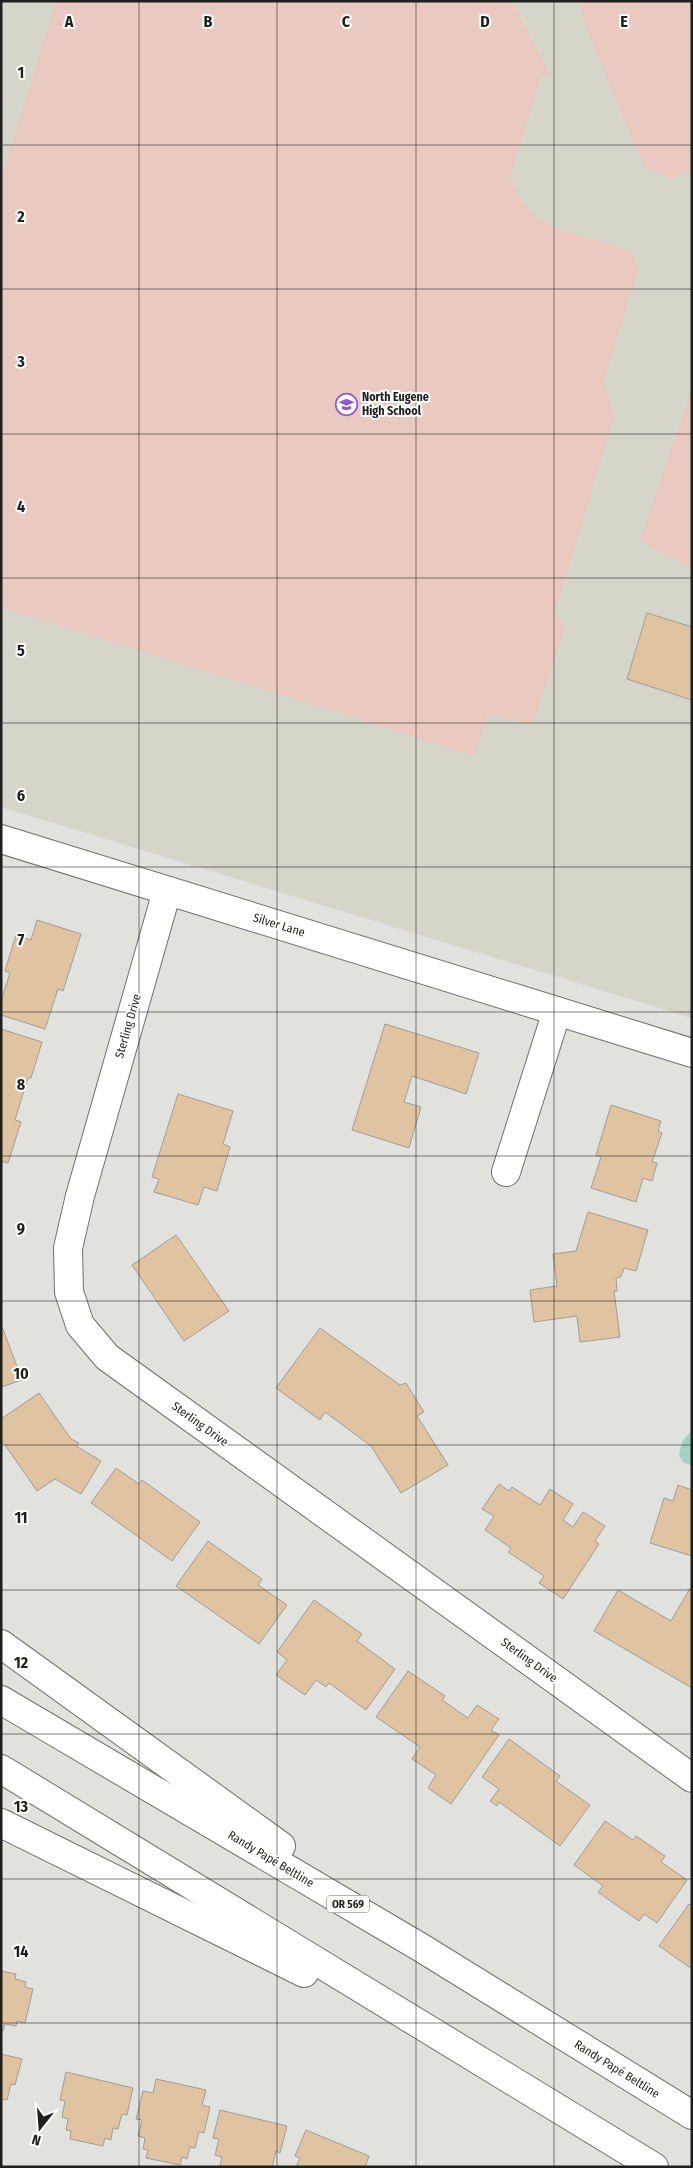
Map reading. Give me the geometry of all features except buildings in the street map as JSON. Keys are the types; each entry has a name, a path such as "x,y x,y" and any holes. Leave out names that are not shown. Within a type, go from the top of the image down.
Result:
{"main road":[{"name":"Silver Lane","path":"1,840 692,1053"},
{"name":"Sterling Drive","path":"167,891 80,1196 68,1248 69,1292 80,1325 107,1357 692,1778"},
{"path":"506,1172 557,1011"},
{"path":"1,1644 420,1947"},
{"name":"Randy Papé Beltline","path":"1,1700 420,1947 692,2115"},
{"path":"1,1769 654,2167"},
{"path":"1,1823 478,2060"}],"shaded area":[{"name":"North Eugene High School","path":"1,1 692,1 692,1018 1,807"},
{"name":"North Eugene High School","path":"56,1 512,1 549,74 541,78 510,177 524,204 536,217 567,232 632,251 638,271 604,380 614,417 555,613 565,628 532,725 488,713 475,756 1,607 1,180"},
{"path":"579,1 692,1 692,170 672,179 644,167 586,27"},
{"path":"692,388 692,569 640,541"},
{"path":"692,1430 692,1465 684,1463 679,1456 682,1442"}],"place":[{"name":"North Eugene High School","path":"346,404"}]}
